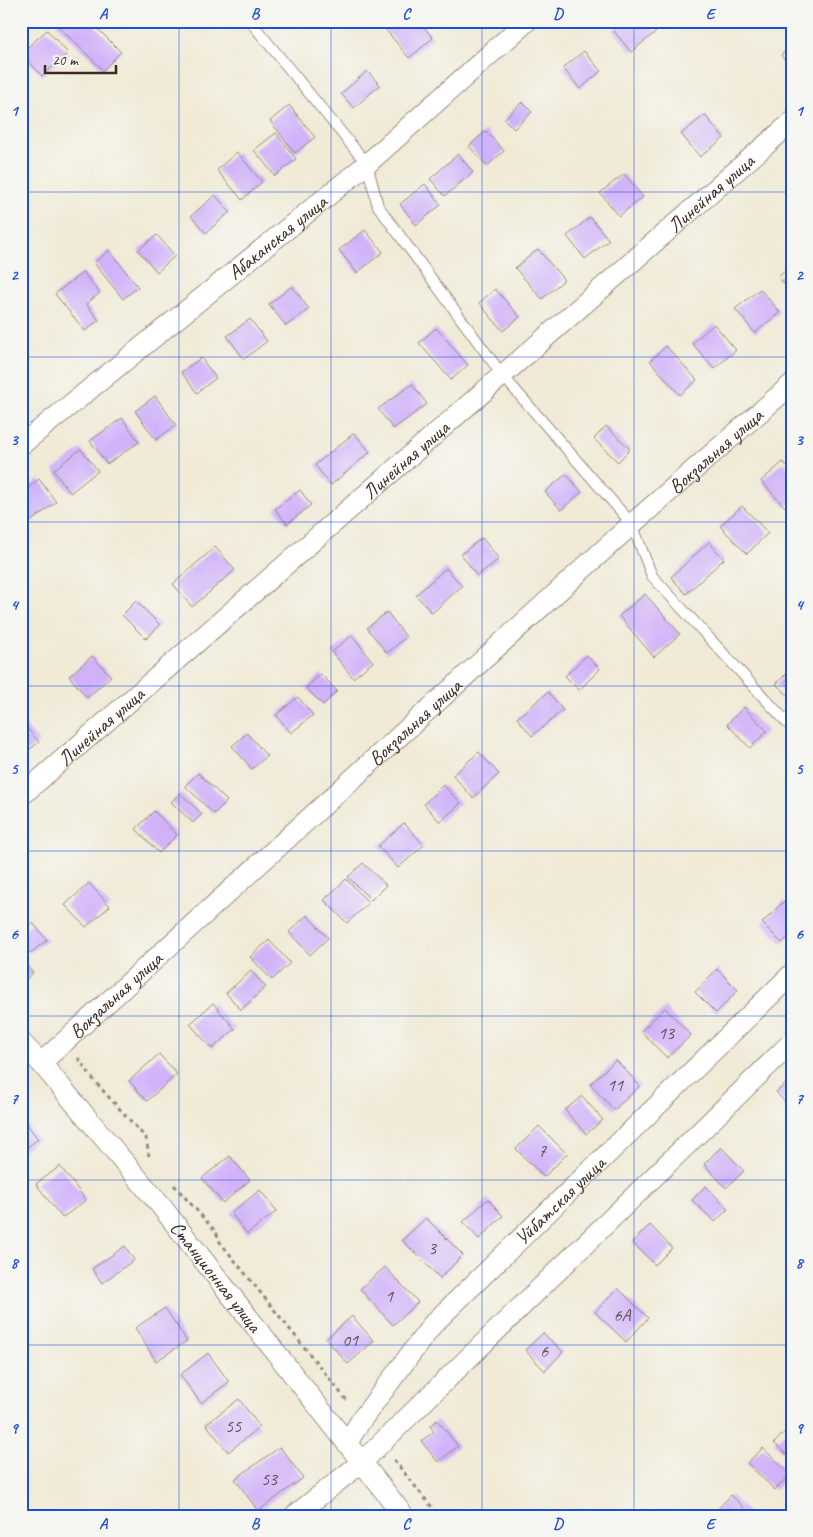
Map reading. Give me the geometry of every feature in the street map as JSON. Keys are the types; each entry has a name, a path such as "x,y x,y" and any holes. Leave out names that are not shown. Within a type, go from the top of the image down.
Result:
{"street":[{"name":"Абаканская улица","path":"21,445 367,164 527,21"},
{"name":"Линейная улица","path":"21,796 792,122"},
{"name":"Вокзальная улица","path":"41,1063 632,524 792,384"},
{"name":"Уйбатская улица","path":"347,1443 362,1419 433,1324 792,974"},
{"name":"Станционная улица","path":"21,1042 41,1063 160,1206 404,1516"},
{"path":"294,1516 362,1462 792,1042"}],"lane":[{"path":"250,21 367,164 378,206 503,376 632,524 652,576 792,728"}],"path":[{"path":"65,1042 96,1083 146,1138 150,1161"},
{"path":"170,1180 190,1200 216,1232 220,1242 362,1419"},
{"path":"381,1443 439,1516"}],"building":[{"path":"59,21 90,21 121,52 103,70 56,24"},
{"path":"396,21 419,21 433,38 409,58 386,30"},
{"path":"624,21 646,21 656,32 631,52 613,30"},
{"path":"47,30 68,53 42,76 21,53"},
{"path":"792,46 792,69 781,55"},
{"path":"584,51 601,71 580,89 563,68"},
{"path":"367,71 380,85 354,108 341,94"},
{"path":"522,102 532,112 514,129 504,119"},
{"path":"289,105 315,137 295,153 270,121"},
{"path":"705,115 724,138 700,157 681,134"},
{"path":"486,131 504,151 487,166 469,146"},
{"path":"276,133 296,159 275,176 254,150"},
{"path":"237,152 262,182 242,200 217,170"},
{"path":"458,154 473,172 445,196 430,179"},
{"path":"624,174 643,197 619,216 600,193"},
{"path":"425,184 441,205 416,225 400,204"},
{"path":"215,195 230,212 206,233 191,216"},
{"path":"590,217 609,240 585,259 567,236"},
{"path":"365,230 383,252 357,273 339,250"},
{"path":"157,235 175,256 157,272 138,250"},
{"path":"538,249 564,280 542,299 515,268"},
{"path":"109,250 138,287 123,299 94,263"},
{"path":"792,265 792,293 778,277"},
{"path":"83,272 100,293 86,304 99,320 85,331 55,294"},
{"path":"292,286 309,309 286,326 269,304"},
{"path":"495,289 520,317 503,331 479,303"},
{"path":"760,289 780,312 755,333 735,309"},
{"path":"250,319 267,341 244,359 227,336"},
{"path":"714,324 736,350 714,369 692,343"},
{"path":"436,328 468,365 451,380 419,343"},
{"path":"666,346 697,380 680,395 650,361"},
{"path":"201,358 216,378 197,393 181,372"},
{"path":"412,384 427,404 393,429 378,409"},
{"path":"155,396 176,425 156,440 135,411"},
{"path":"122,418 139,442 107,464 90,441"},
{"path":"606,426 630,449 618,462 594,439"},
{"path":"354,433 370,452 331,485 315,465"},
{"path":"81,449 98,471 70,493 53,470"},
{"path":"783,462 792,471 792,501 785,507 761,481"},
{"path":"566,474 582,492 561,510 545,492"},
{"path":"39,479 56,502 29,523 21,512 21,493"},
{"path":"300,490 311,505 287,524 275,509"},
{"path":"742,506 768,533 747,554 720,526"},
{"path":"482,538 499,559 477,576 461,554"},
{"path":"709,542 724,559 686,594 671,577"},
{"path":"215,547 235,570 192,607 173,584"},
{"path":"446,568 462,586 432,613 416,595"},
{"path":"645,594 680,634 654,657 619,616"},
{"path":"136,601 160,625 146,639 122,615"},
{"path":"387,612 406,637 387,653 367,628"},
{"path":"352,635 373,662 353,678 332,652"},
{"path":"587,655 600,669 579,690 565,676"},
{"path":"92,656 111,676 87,698 69,676"},
{"path":"792,668 792,699 776,684"},
{"path":"321,674 337,691 323,705 306,688"},
{"path":"548,692 563,710 532,736 517,718"},
{"path":"298,697 313,715 291,733 276,715"},
{"path":"744,707 767,731 750,748 727,724"},
{"path":"21,721 39,742 21,756"},
{"path":"247,733 267,756 252,769 232,746"},
{"path":"479,752 499,774 473,798 453,775"},
{"path":"198,773 227,801 214,814 185,786"},
{"path":"443,785 461,803 440,822 424,804"},
{"path":"180,793 202,814 193,823 171,802"},
{"path":"154,811 177,835 159,853 136,829"},
{"path":"404,823 424,845 398,868 378,846"},
{"path":"363,863 386,885 371,900 348,877"},
{"path":"346,879 369,903 347,923 324,900"},
{"path":"89,883 110,906 86,927 65,905"},
{"path":"784,901 792,909 792,934 782,943 762,923"},
{"path":"307,915 328,938 310,955 289,932"},
{"path":"33,923 47,940 30,953 21,942 21,932"},
{"path":"269,940 290,963 272,980 250,957"},
{"path":"21,959 33,973 21,983"},
{"path":"717,969 738,990 716,1013 695,992"},
{"path":"251,971 266,987 241,1010 226,993"},
{"path":"213,1003 235,1029 212,1049 190,1024"},
{"path":"665,1008 691,1035 667,1058 641,1031"},
{"path":"159,1054 177,1074 147,1101 129,1081"},
{"path":"616,1060 640,1086 614,1110 590,1084"},
{"path":"792,1079 792,1110 776,1092"},
{"path":"582,1096 603,1120 586,1134 565,1110"},
{"path":"21,1116 38,1139 21,1152"},
{"path":"539,1126 567,1154 544,1177 516,1149"},
{"path":"721,1147 744,1171 726,1188 704,1164"},
{"path":"230,1156 250,1180 223,1203 202,1178"},
{"path":"60,1166 86,1200 62,1218 36,1184"},
{"path":"706,1186 728,1209 715,1222 692,1200"},
{"path":"260,1190 277,1211 247,1234 231,1213"},
{"path":"488,1199 503,1216 479,1239 463,1222"},
{"path":"426,1218 463,1255 440,1278 402,1240"},
{"path":"650,1225 672,1248 655,1265 632,1242"},
{"path":"125,1246 134,1260 102,1283 92,1269"},
{"path":"385,1267 418,1302 393,1325 360,1289"},
{"path":"618,1288 648,1318 626,1342 595,1312"},
{"path":"165,1308 187,1341 156,1361 135,1328"},
{"path":"352,1316 374,1341 348,1364 326,1339"},
{"path":"543,1333 563,1352 545,1371 525,1350"},
{"path":"208,1353 229,1382 201,1403 180,1375"},
{"path":"239,1399 260,1427 228,1452 206,1424"},
{"path":"437,1420 458,1446 438,1462 421,1441 434,1432 430,1426"},
{"path":"788,1429 792,1432 792,1460 774,1443"},
{"path":"280,1447 303,1478 258,1511 235,1479"},
{"path":"763,1448 790,1474 775,1490 747,1463"},
{"path":"731,1495 752,1516 711,1516"}]}
